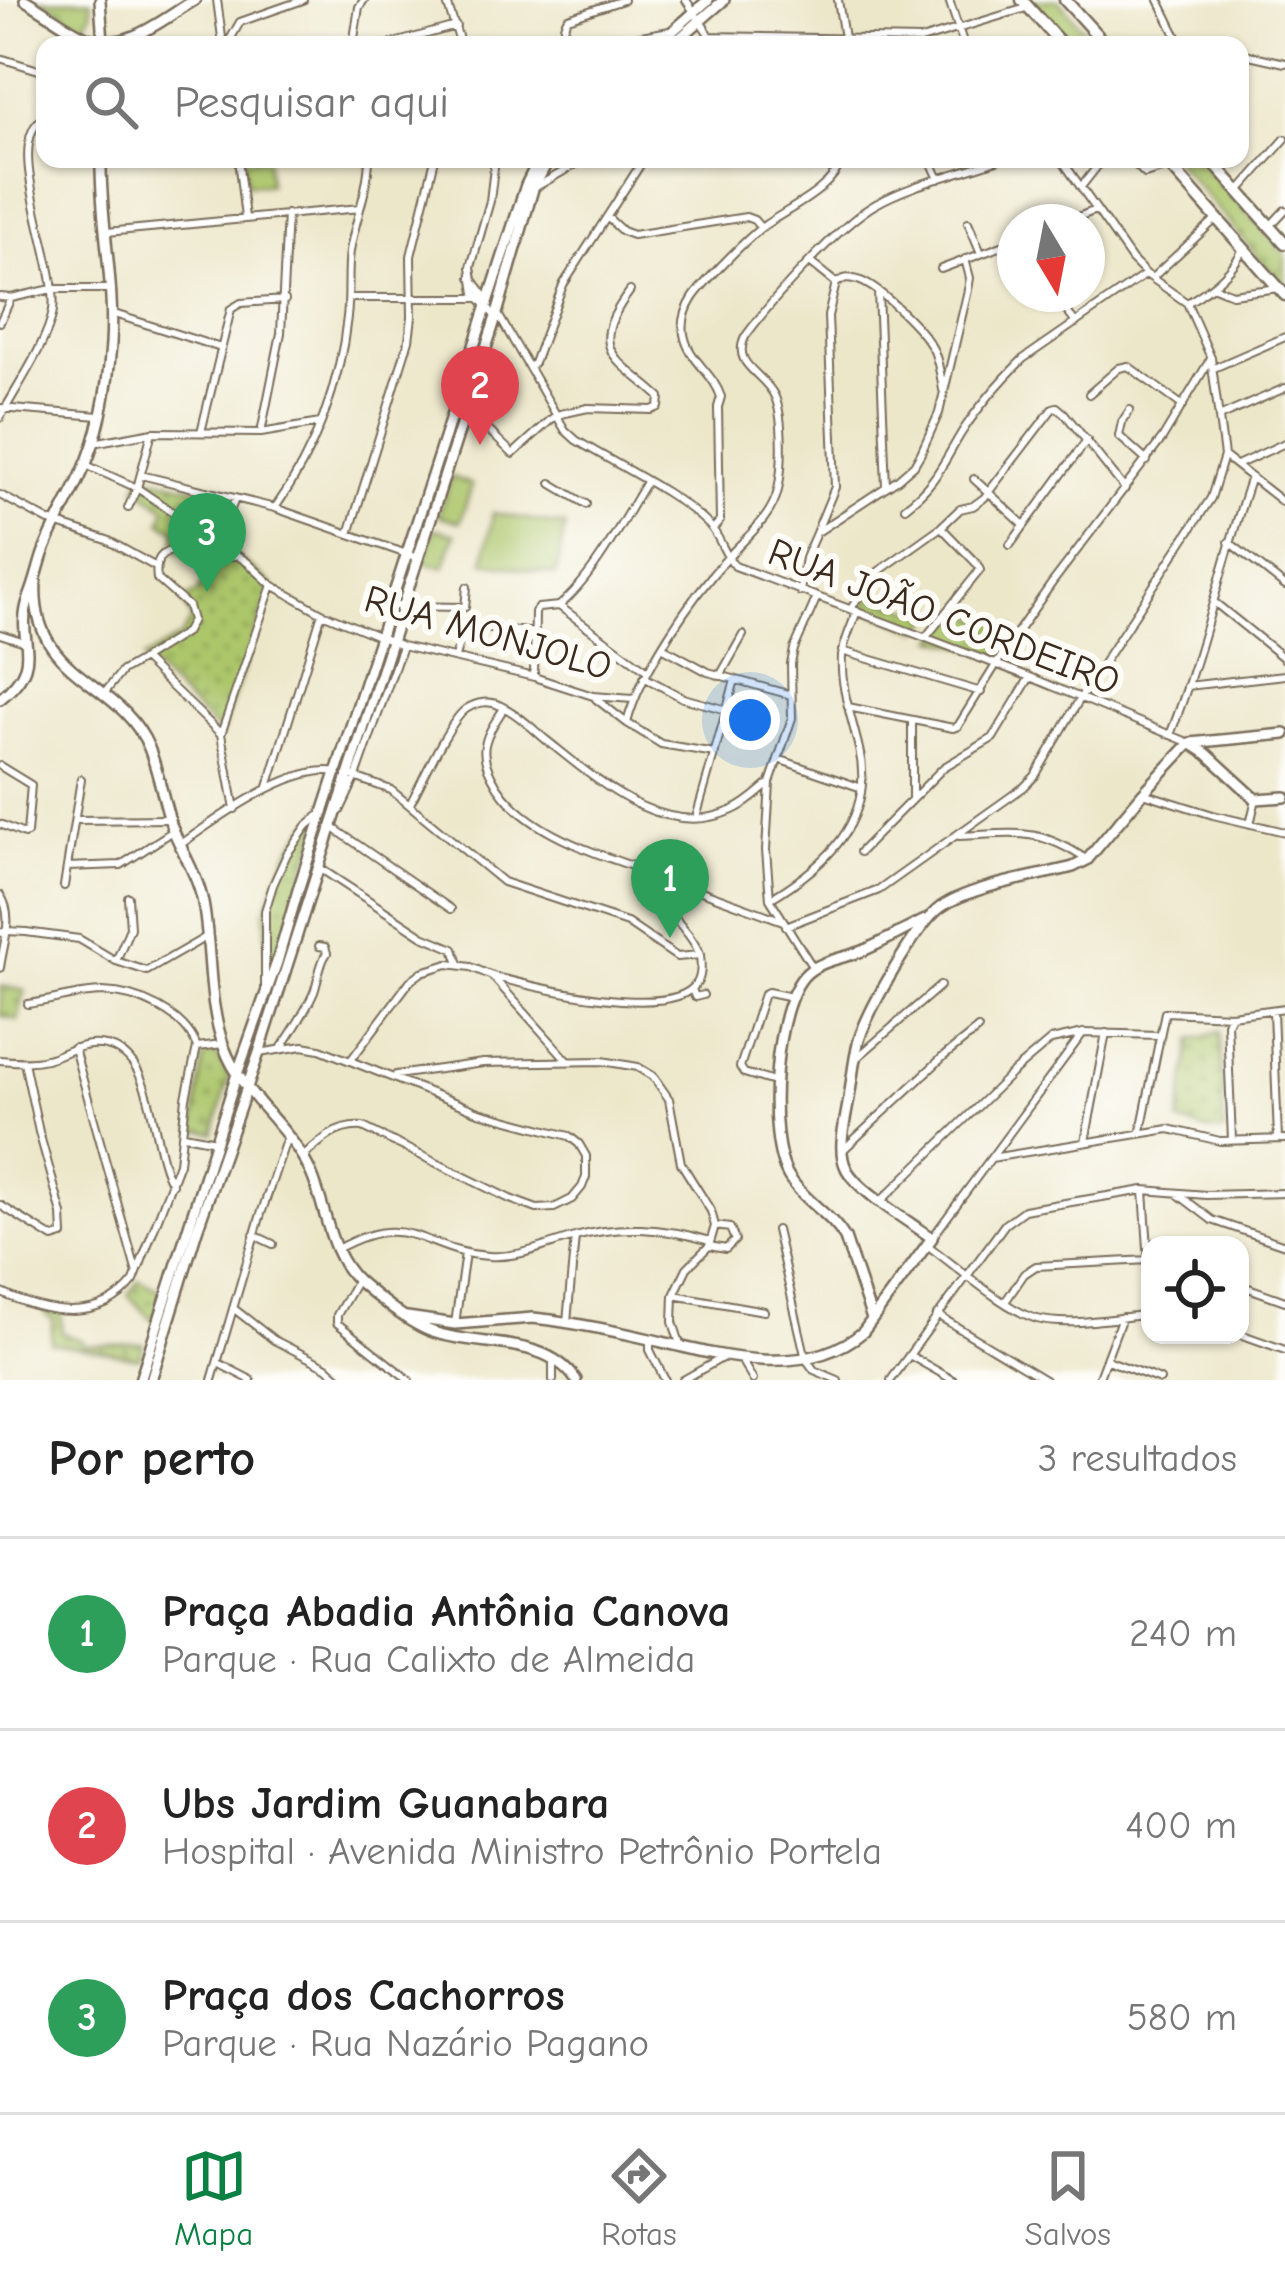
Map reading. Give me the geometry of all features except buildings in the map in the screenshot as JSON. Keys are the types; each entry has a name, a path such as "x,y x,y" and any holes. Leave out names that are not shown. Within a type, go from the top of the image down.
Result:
{"main road":[{"path":"26,0 86,36"},
{"path":"134,36 195,0"},
{"path":"680,36 708,0"},
{"path":"667,36 724,0"},
{"path":"1065,0 1098,36"},
{"path":"1025,4 1050,36"},
{"path":"74,29 92,25 100,5"},
{"path":"100,5 102,36"},
{"path":"0,699 26,669 26,604 44,553 86,465 99,416 111,342 101,168"},
{"path":"412,556 464,415 526,185 539,168"},
{"path":"140,1380 259,1052 323,812 542,168"},
{"path":"1172,168 1282,291"},
{"path":"1219,168 1285,243"},
{"path":"37,582 37,611 50,646 142,733 174,831 202,897 223,1044 236,1077 303,1157 323,1202 336,1249 357,1280 434,1333 515,1346 553,1359 576,1380"},
{"path":"26,604 37,611"},
{"path":"151,1380 224,1140 236,1077 352,776 397,644 396,607"},
{"path":"872,1319 845,1238 785,1172 774,1082 800,980 813,968 863,951 925,920 956,897 1087,860 1190,743 1285,734"},
{"path":"1190,743 1256,799 1285,796"},
{"path":"407,1317 455,1324 533,1318 567,1322 725,1356 777,1361 806,1360 850,1342 929,1241 847,1170 843,1150 855,1059 866,1023 925,920"},
{"path":"900,932 908,934 907,950"},
{"path":"223,1044 243,1040 254,1029"},
{"path":"224,1140 256,1100"}],"street":[{"path":"217,0 223,36"},
{"path":"231,36 240,22 303,0"},
{"path":"354,36 364,0"},
{"path":"446,0 458,36"},
{"path":"566,36 568,18 623,0"},
{"path":"686,0 711,36"},
{"path":"838,0 844,36"},
{"path":"949,0 961,36"},
{"path":"1159,0 1177,36"},
{"path":"933,36 1025,4"},
{"path":"419,36 455,26"},
{"path":"636,36 673,31"},
{"path":"1249,55 1285,63"},
{"path":"0,58 36,69"},
{"path":"21,133 36,120"},
{"path":"1240,190 1285,139"},
{"path":"239,168 245,218"},
{"path":"275,508 297,478 340,358 350,255 368,168"},
{"path":"350,533 409,340 411,256 432,168"},
{"name":"RUA JOÃO CORDEIRO","path":"494,168 471,277 565,430 576,440 713,530 735,566 1082,697 1190,743"},
{"path":"550,168 558,174"},
{"path":"533,189 569,168"},
{"path":"529,367 563,284 638,168"},
{"path":"713,530 721,517 721,397 713,378 692,356 683,322 698,291 760,228 820,187 839,168"},
{"path":"934,168 939,179"},
{"path":"628,723 633,699 662,647 727,558 769,511 778,488 777,403 767,383 742,358 741,345 755,323 866,210 901,192 972,168"},
{"path":"1067,168 1092,204"},
{"path":"1081,187 1096,168"},
{"path":"105,232 360,208"},
{"path":"1270,226 1285,210"},
{"path":"261,434 285,299 286,214"},
{"path":"607,218 633,235 746,217 760,228"},
{"path":"905,507 937,478 963,430 1023,359 1149,276 1217,218"},
{"path":"0,418 50,322 54,299 27,219"},
{"path":"505,707 484,752 497,787 514,806 548,832 785,924 879,890 1036,776 1211,498 1224,455 1214,368 1187,303 1132,260 1105,222"},
{"path":"968,223 981,253"},
{"path":"941,269 997,247"},
{"path":"1187,303 1212,286 1245,252"},
{"path":"816,532 914,465 921,453 934,428 968,290 965,259"},
{"path":"812,262 834,286"},
{"path":"1262,289 1267,273"},
{"path":"834,286 849,278 878,292 934,352 943,390"},
{"path":"800,592 806,558 835,487 828,316 834,286"},
{"path":"1212,286 1232,294 1282,291"},
{"path":"0,297 52,289 110,289"},
{"path":"464,415 516,453 556,415 587,408 652,410 661,405 657,393 621,366 610,347 612,322 630,291"},
{"path":"878,292 886,486"},
{"path":"0,322 11,298"},
{"path":"349,298 411,299 492,310"},
{"path":"201,433 233,306 285,299"},
{"path":"1067,312 1076,323"},
{"path":"111,313 221,348"},
{"path":"1214,368 1285,337"},
{"path":"848,707 953,728 963,722 1017,633 1147,461 1211,358"},
{"path":"1089,394 1125,366 1183,406"},
{"path":"1220,417 1285,388"},
{"path":"770,899 811,871 844,838 857,808 861,761 842,679 842,651 867,582 960,509 984,498 1048,411 1058,407 1125,489"},
{"path":"3,408 99,416"},
{"path":"1130,410 1119,436 1147,461"},
{"path":"93,443 153,432 261,434 320,423"},
{"path":"128,508 153,432"},
{"path":"1010,545 1087,440"},
{"path":"1237,465 1285,443"},
{"path":"1224,455 1284,501"},
{"name":"RUA MONJOLO","path":"86,465 137,488 272,585 322,613 397,644 593,696 633,699"},
{"path":"141,476 275,508 412,556"},
{"path":"1170,735 1251,477"},
{"path":"974,479 1024,525"},
{"path":"534,677 535,612 559,606 573,593 646,482"},
{"path":"551,483 586,504"},
{"path":"0,495 58,524 106,540 155,567 160,584 183,601 192,620 186,632 122,671 103,695"},
{"path":"224,547 224,526 236,497"},
{"path":"926,637 980,570 941,527"},
{"path":"1229,542 1285,586"},
{"path":"155,567 161,557 175,550 218,558 237,556"},
{"path":"236,809 221,734 272,585"},
{"path":"396,607 465,607 467,587"},
{"path":"813,968 770,899 766,850 770,783 792,718 794,649 817,597"},
{"path":"1214,602 1285,659"},
{"path":"559,606 683,698 727,710"},
{"path":"267,789 322,613"},
{"path":"455,658 463,625 536,633"},
{"path":"0,634 28,642"},
{"path":"720,676 743,635"},
{"path":"662,647 696,668 791,695"},
{"path":"842,651 981,692"},
{"path":"142,659 221,734"},
{"path":"1186,686 1285,675"},
{"path":"860,851 944,767 993,738 1030,677"},
{"path":"696,818 736,680"},
{"path":"593,696 661,744 715,753"},
{"path":"410,804 459,716 476,704 505,707 615,791 674,817 714,816 737,808 770,783"},
{"path":"912,720 912,799"},
{"path":"778,759 861,787"},
{"path":"0,766 31,784 27,833 0,824"},
{"path":"180,845 267,789 304,773 328,770 391,790 503,882 627,922 672,956 700,955"},
{"path":"64,886 81,779"},
{"path":"1143,793 1285,832"},
{"path":"1250,824 1256,799"},
{"path":"265,992 265,911 281,865 307,826 323,812"},
{"path":"75,820 170,819"},
{"path":"331,827 451,909"},
{"path":"67,867 122,865 174,831"},
{"path":"958,836 1033,833 1087,860"},
{"path":"317,867 423,936 454,949 459,964"},
{"path":"351,1060 410,981 433,967 459,964 540,988 646,1002 670,999 694,986 700,955 668,904 674,881"},
{"path":"0,895 7,907 0,968"},
{"path":"116,961 130,928 128,897"},
{"path":"3,932 80,939 116,961 147,971 206,938"},
{"path":"267,954 282,963"},
{"path":"282,1047 311,999 322,959"},
{"path":"492,976 569,1062"},
{"path":"855,1059 940,986"},
{"path":"0,1292 28,1304 67,1311 98,1309 129,1288 172,1184 197,1047 170,1015 124,995 93,993 28,1004"},
{"path":"774,1082 740,1071 764,994 792,997"},
{"path":"1141,1132 1167,1012 1231,1015 1285,1008"},
{"path":"991,1158 1169,1129 1209,1140 1281,1139 1273,1010"},
{"path":"1231,1015 1232,1141"},
{"path":"843,1150 979,1029"},
{"path":"1085,1142 1107,1032"},
{"path":"880,1201 1042,1046 1060,1036 1084,1033 1160,1035"},
{"path":"1084,1033 929,1241 1029,1316 1052,1322 1141,1315"},
{"path":"197,1047 223,1044"},
{"path":"0,1060 52,1058 84,1045 118,1050 134,1064 148,1097 172,1184"},
{"path":"259,1052 312,1047 479,1112 569,1136 587,1161 582,1187 566,1203 537,1209 363,1126 338,1129 303,1157"},
{"path":"74,1048 137,1273"},
{"path":"0,1205 53,1238 63,1235 62,1214 24,1062"},
{"path":"393,1076 483,1063 569,1062 620,1063 653,1076 670,1099 681,1163 711,1211 715,1226 674,1295 673,1322 681,1347"},
{"path":"212,1380 287,1135"},
{"path":"184,1136 224,1140"},
{"path":"1144,1190 1147,1236"},
{"path":"891,1380 1005,1224 1024,1210 1144,1190 1206,1195 1285,1192"},
{"path":"1176,1192 1212,1220 1285,1245"},
{"path":"336,1249 373,1233 396,1230 465,1253 520,1255 575,1237 649,1228 726,1249 735,1240 730,1228 715,1226"},
{"path":"776,1230 806,1360 814,1370 838,1380"},
{"path":"254,1235 273,1244"},
{"path":"567,1322 575,1237"},
{"path":"455,1324 465,1253"},
{"path":"1005,1302 1024,1274 1036,1266 1141,1260"},
{"path":"357,1280 337,1315 338,1325 409,1380"},
{"path":"1249,1288 1285,1301"},
{"path":"674,1295 764,1311"},
{"path":"233,1308 274,1340 342,1380"},
{"path":"937,1315 1045,1380"},
{"path":"1098,1380 1122,1317"},
{"path":"1249,1337 1285,1350"},
{"path":"650,1339 650,1350 665,1380"},
{"path":"909,1355 953,1380"},
{"path":"683,1380 725,1356"},
{"path":"740,1358 753,1380"},
{"path":"553,1359 553,1380"},
{"path":"1106,1359 1160,1380"},
{"path":"218,1363 251,1380"}],"green space":[{"path":"40,0 91,0 91,14 82,24"},
{"path":"1030,0 1059,0 1089,36 1063,36"},
{"path":"245,168 268,168 269,184 247,185"},
{"path":"1182,168 1208,168 1285,253 1285,288"},
{"path":"141,475 236,497 224,546 272,585 221,734 143,659 180,637 192,620 183,601 198,592 218,557 175,550 176,530 161,522 166,508 137,488"},
{"path":"452,477 472,485 460,522 438,515"},
{"path":"493,513 565,526 556,575 484,562"},
{"path":"435,529 455,534 444,568 424,562"},
{"path":"868,597 934,616 920,630 864,609"},
{"path":"960,612 1015,628 998,655 936,639"},
{"path":"323,812 277,962 267,954 265,911 287,854"},
{"path":"1,986 25,991 18,1020 0,1015"},
{"path":"1220,1032 1224,1132 1179,1122 1192,1040"},
{"path":"217,1054 229,1078 214,1133 194,1130 204,1056"},
{"path":"139,1280 162,1291 154,1321 128,1295"},
{"path":"43,1309 61,1310 62,1333 83,1345 144,1344 140,1358 51,1343 52,1318"}],"place":[{"name":"Ubs Jardim Guanabara","path":"480,445"},
{"name":"Praça dos Cachorros","path":"207,592"},
{"name":"Praça Abadia Antônia Canova","path":"670,938"}]}
